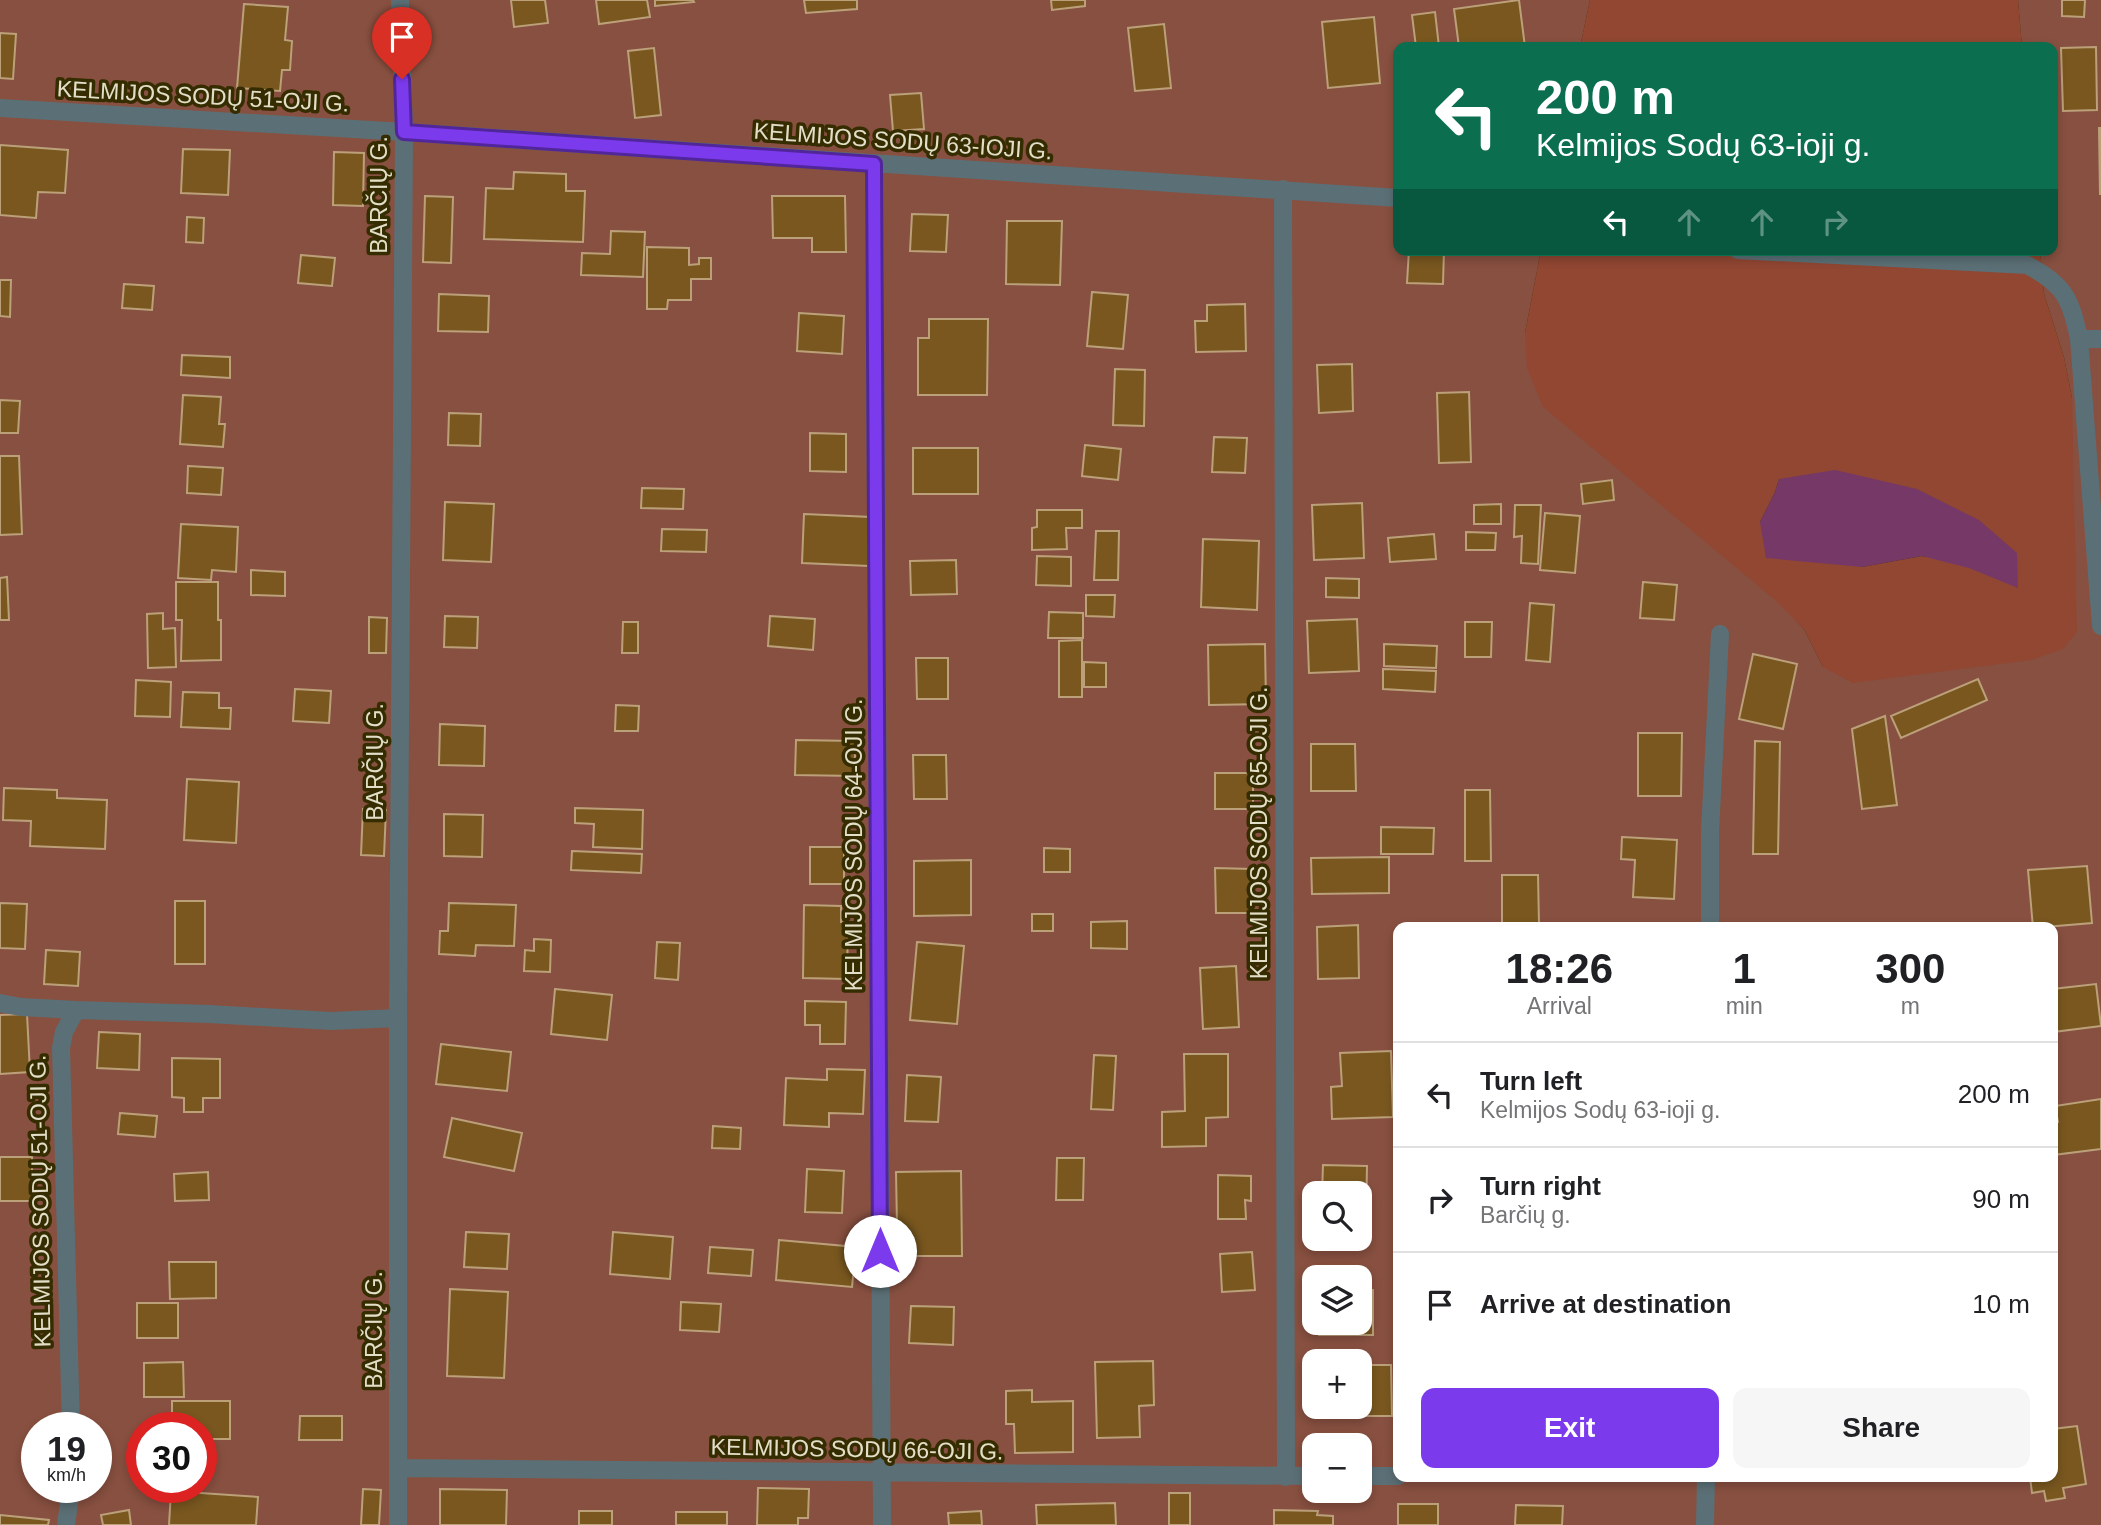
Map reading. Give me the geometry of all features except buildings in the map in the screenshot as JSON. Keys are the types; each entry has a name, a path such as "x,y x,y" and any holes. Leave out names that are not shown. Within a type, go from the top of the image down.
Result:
{"street":[{"name":"BARČIŲ G.","path":"398,1525 398,1018 404,132 400,0"},
{"name":"KELMIJOS SODŲ 51-OJI G.","path":"0,108 404,132"},
{"name":"KELMIJOS SODŲ 63-IOJI G.","path":"404,132 1393,198"},
{"name":"KELMIJOS SODŲ 64-OJI G.","path":"874,164 882,1525"},
{"name":"KELMIJOS SODŲ 65-OJI G.","path":"1283,189 1286,1476"},
{"path":"1854,256 2027,265 2047,275 2063,290 2074,311 2080,339 2101,626"},
{"path":"2080,339 2101,339"},
{"path":"1710,922 1710,832 1720,634"},
{"path":"0,1003 76,1010 331,1021 398,1018"},
{"name":"KELMIJOS SODŲ 51-OJI G.","path":"71,1412 61,1048 64,1032 76,1010"},
{"name":"KELMIJOS SODŲ 66-OJI G.","path":"399,1468 1302,1476"},
{"path":"1372,1476 1393,1476"},
{"path":"1705,1525 1706,1482"},
{"path":"66,1525 69,1503"}],"shaded area":[{"path":"0,0 1590,0 1581,42 1393,42 1393,256 1540,256 1525,333 1804,629 1823,667 2072,398 2064,357 2044,294 2041,256 2058,256 2058,42 2022,42 2018,0 2101,0 2101,1525 0,1525"},
{"path":"1590,0 2018,0 2022,42 1581,42"},
{"path":"1540,256 2041,256 2044,294 2064,357 2072,398 2077,632 2063,649 2031,660 1853,683 1823,667 1804,629 1774,599 1543,407 1527,368 1525,333","holes":["1779,479 2017,587 1969,568 1922,556 1862,567 1760,522"]},
{"path":"1835,470 1917,489 1979,520 2017,553 2018,588 1969,568 1922,556 1862,567 1766,558 1760,522 1779,479"}],"route":[{"path":"402,79 404,132 874,164 880,1251"}]}
